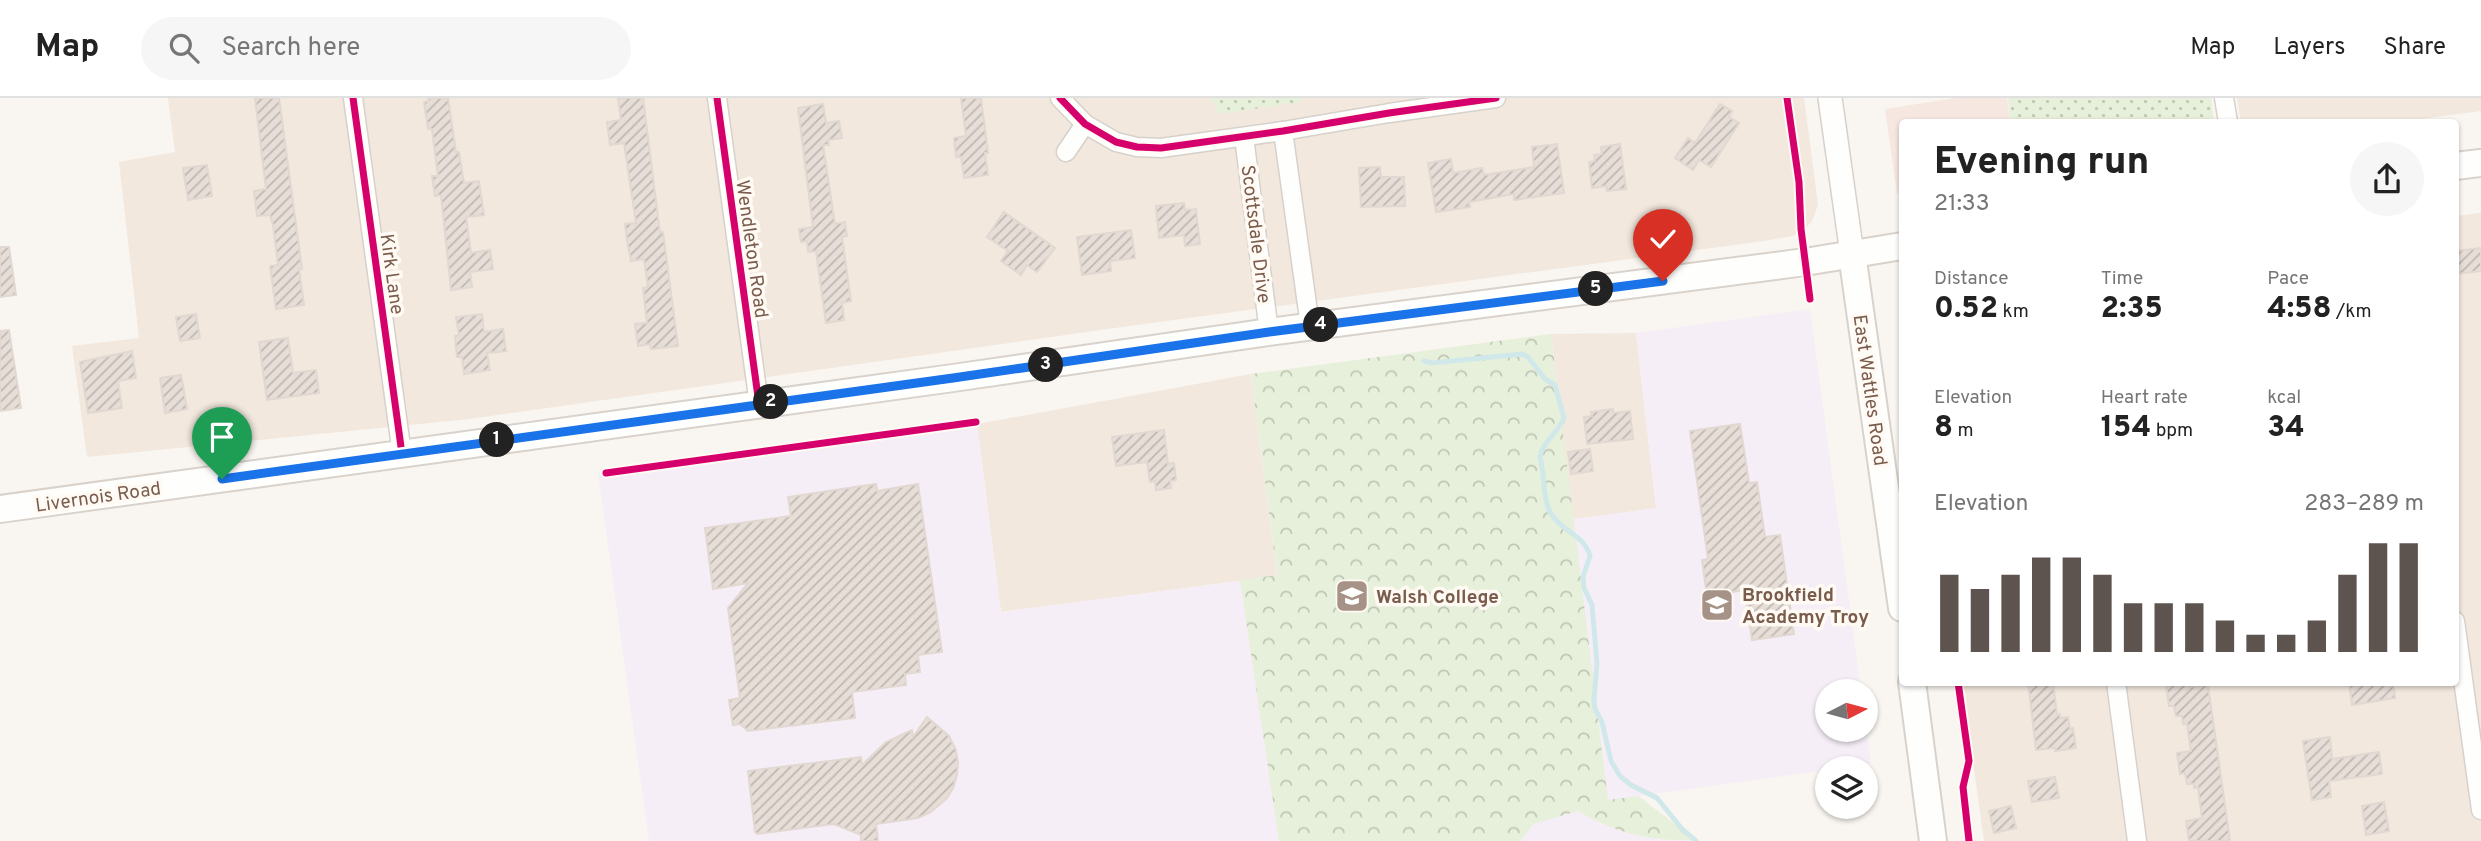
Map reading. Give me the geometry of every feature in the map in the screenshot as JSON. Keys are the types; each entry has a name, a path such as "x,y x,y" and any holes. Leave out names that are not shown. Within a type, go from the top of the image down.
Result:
{"main road":[{"path":"2459,166 2481,163"},
{"name":"Livernois Road","path":"0,509 1899,246"},
{"name":"East Wattles Road","path":"1852,254 1899,587"},
{"path":"1913,686 1933,841"}],"street":[{"name":"Kirk Lane","path":"353,98 402,454"},
{"name":"Wendleton Road","path":"717,98 759,404"},
{"name":"Scottsdale Drive","path":"1060,98 1085,124 1116,142 1137,148 1161,148 1283,131 1310,326"},
{"path":"1283,131 1376,114 1496,98"},
{"path":"1830,98 1852,254"},
{"path":"2224,98 2228,119"},
{"path":"1066,152 1085,124"},
{"name":"Scottsdale Drive","path":"1244,137 1269,332"},
{"path":"2459,650 2481,810"},
{"path":"2117,686 2137,841"}],"shaded area":[{"path":"168,98 1804,98 1818,205 1812,221 1805,229 1793,236 1764,241 1129,326 469,419 87,457 72,346 139,338 119,162 175,152"},
{"path":"1955,98 2007,98 2010,119 1899,119 1897,194 1885,109"},
{"path":"2237,98 2481,98 2481,111 2421,119 2240,119"},
{"path":"2481,213 2481,841 1984,841 1962,686 2459,686 2459,216"},
{"name":"Walsh College","path":"1810,309 1859,679 1815,679 1815,742 1868,742 1870,756 1815,756 1815,772 1639,796 1691,841 649,841 598,473 606,477 977,424 1001,612 1277,576 1251,374 1573,519 1656,508 1636,333"},
{"path":"1636,333 1656,508 1573,520 1551,334"},
{"path":"1251,374 1277,576 1001,612 977,424"}],"green space":[{"path":"1211,98 1302,98 1302,102 1219,114"},
{"path":"2008,98 2211,98 2214,119 2010,119"},
{"path":"1551,334 1608,800 1638,796 1696,840 1662,839 1621,831 1578,811 1533,824 1521,841 1279,841 1240,580 1277,575 1251,374"}],"building":[{"path":"255,98 279,98 302,269 299,269 304,305 276,309 270,266 278,265 273,225 270,215 257,216 254,191 266,189"},
{"path":"428,98 448,98 456,152 459,152 464,183 479,181 484,215 466,217 471,253 490,250 493,269 470,272 472,287 451,290 441,195 435,196 432,176 438,176 432,129 428,129 424,102 429,101"},
{"path":"618,98 643,98 678,346 651,349 650,344 638,346 635,324 647,323 643,288 648,287 644,259 631,261 627,240 625,224 636,223 624,143 610,145 607,122 621,120"},
{"path":"961,98 981,98 988,175 964,178 961,157 956,157 954,138 966,136"},
{"path":"823,104 826,123 839,121 842,138 828,140 829,145 823,145 835,224 845,222 847,236 842,237 851,301 842,303 844,320 826,323 816,251 808,252 807,241 801,242 799,229 813,227 798,108"},
{"path":"1720,104 1732,111 1729,117 1739,123 1711,167 1699,160 1693,170 1675,158 1688,138 1695,143"},
{"path":"1557,144 1564,193 1514,200 1514,194 1469,202 1470,207 1436,212 1428,163 1451,159 1453,173 1482,168 1484,175 1534,167 1532,147"},
{"path":"1620,144 1626,189 1607,191 1606,186 1592,188 1589,162 1595,161 1594,155 1602,154 1601,147"},
{"path":"207,165 212,196 188,200 183,168"},
{"path":"1380,167 1381,177 1404,177 1405,206 1361,207 1359,168"},
{"path":"1184,203 1185,210 1196,209 1200,244 1185,246 1184,235 1159,238 1156,206"},
{"path":"1004,212 1055,248 1037,272 1027,265 1021,275 1001,261 1008,251 987,237"},
{"path":"1131,230 1135,258 1110,261 1111,271 1082,275 1077,237"},
{"path":"0,247 9,247 16,295 0,297"},
{"path":"2481,248 2481,271 2459,274 2459,251"},
{"path":"196,314 200,338 180,341 176,317"},
{"path":"482,314 484,332 503,329 506,351 487,353 490,370 464,374 462,357 457,357 455,336 459,335 456,317"},
{"path":"9,330 21,408 0,411 0,331"},
{"path":"288,338 293,373 316,370 319,393 267,400 259,342"},
{"path":"132,351 136,378 118,381 122,408 88,413 80,362"},
{"path":"181,375 187,409 165,413 160,378"},
{"path":"1613,409 1613,413 1630,411 1633,439 1587,444 1584,417 1592,416 1591,412"},
{"path":"1740,424 1749,483 1757,482 1765,537 1780,535 1794,634 1752,640 1745,590 1707,596 1702,560 1708,559 1690,431"},
{"path":"1164,430 1168,464 1174,463 1176,480 1170,481 1171,488 1156,490 1155,481 1150,482 1147,462 1116,466 1112,437"},
{"path":"1590,449 1593,471 1571,474 1568,452"},
{"path":"876,484 877,491 918,484 942,652 918,655 920,672 905,674 906,685 852,692 855,718 748,731 740,724 733,725 729,700 740,698 728,608 748,583 713,589 705,528 791,516 788,497"},
{"path":"2028,686 2053,686 2057,715 2060,714 2060,718 2068,717 2076,748 2036,750"},
{"path":"2166,686 2208,686 2230,841 2189,841 2186,821 2202,818 2198,787 2187,784 2185,773 2180,774 2177,753 2191,751 2187,724 2183,724 2182,716 2176,716 2174,706 2169,706"},
{"path":"2350,686 2394,686 2395,698 2352,705"},
{"path":"927,717 949,736 956,750 958,763 953,788 947,798 931,812 918,818 876,824 878,841 861,841 861,835 834,824 757,834 755,832 748,771 861,757 862,765 886,742 912,730 913,737"},
{"path":"2330,737 2332,759 2379,752 2382,774 2329,781 2331,797 2312,800 2303,741"},
{"path":"2055,777 2059,798 2032,802 2028,781"},
{"path":"2384,802 2389,831 2366,835 2362,806"},
{"path":"2011,806 2016,828 1994,833 1989,811"}],"waterway":[{"path":"1424,361 1432,363 1522,354 1528,357 1545,379 1555,385 1564,418 1541,453 1545,493 1550,512 1583,543 1590,556 1583,577 1584,588 1592,605 1597,663 1594,700 1611,761 1620,776 1631,785 1657,798 1682,829 1696,841"}],"cycle path":[{"path":"353,98 402,454"},
{"path":"717,98 759,404"},
{"path":"1060,98 1085,124 1116,142 1137,147 1161,148 1496,98"},
{"path":"1787,98 1799,182 1801,229 1810,299"},
{"path":"606,473 976,422"},
{"path":"1959,686 1969,761 1963,787 1969,841"}],"place":[{"name":"Walsh College","path":"1352,596"},
{"name":"Brookfield Academy Troy","path":"1717,605"}],"route":[{"path":"222,479 1269,332 1663,281"}]}
